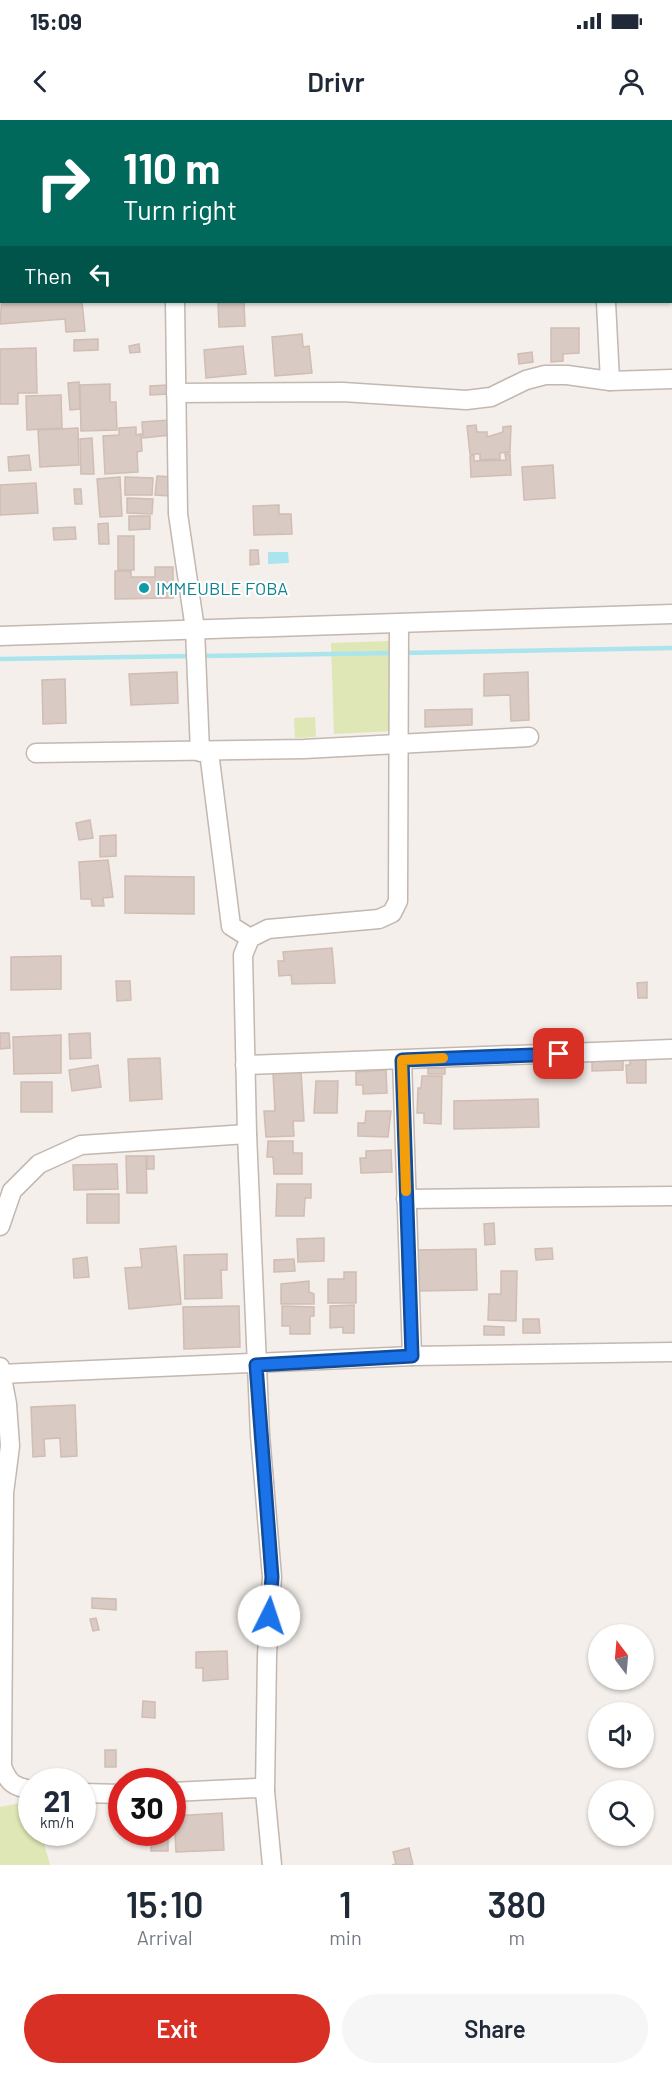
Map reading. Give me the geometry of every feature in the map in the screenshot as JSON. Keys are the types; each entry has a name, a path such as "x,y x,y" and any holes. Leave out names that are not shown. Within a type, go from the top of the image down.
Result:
{"street":[{"path":"176,303 178,514 195,629 204,752 231,926 250,938"},
{"path":"606,303 610,381"},
{"path":"176,393 343,392 466,400 491,397 526,380 545,375 567,375 610,381 672,379"},
{"path":"0,636 672,614"},
{"path":"272,1865 266,1791 267,1655 272,1577 256,1365 243,955 250,938 268,928 379,919 392,914 398,902 399,624"},
{"path":"36,753 204,752 529,737"},
{"path":"245,1065 672,1049"},
{"path":"402,1060 412,1356"},
{"path":"0,1226 12,1191 39,1164 81,1145 247,1134"},
{"path":"406,1199 672,1196"},
{"path":"18,1786 12,1785 6,1779 2,1766 4,1493 10,1446 8,1404 0,1372 256,1365 412,1356 672,1352"},
{"path":"186,1791 256,1788 266,1791"}],"green space":[{"path":"390,641 394,731 334,734 331,643"},
{"path":"315,717 316,737 295,738 294,718"},
{"path":"18,1804 18,1846 45,1846 50,1865 0,1865 0,1807"}],"water":[{"path":"268,552 288,552 289,563 268,564"}],"building":[{"path":"1,303 82,303 85,331 66,332 65,319 0,324"},
{"path":"218,303 244,303 245,326 219,327"},
{"path":"551,328 579,328 579,353 563,354 563,361 551,362"},
{"path":"302,334 303,347 309,346 312,373 275,376 272,337"},
{"path":"98,339 98,350 74,351 74,340"},
{"path":"139,344 140,352 130,353 129,346"},
{"path":"243,346 246,374 206,378 204,350"},
{"path":"36,348 37,393 18,393 18,404 0,404 0,349"},
{"path":"532,352 533,362 519,364 518,354"},
{"path":"79,382 80,409 70,410 68,383"},
{"path":"110,384 110,402 116,402 117,430 81,431 80,385"},
{"path":"167,385 168,394 150,395 150,386"},
{"path":"61,395 62,428 27,430 26,396"},
{"path":"170,420 171,435 143,438 142,422"},
{"path":"476,425 477,432 487,432 487,437 503,432 503,427 511,426 510,452 500,453 500,459 480,460 480,454 470,454 467,426"},
{"path":"136,427 136,435 141,434 142,451 137,452 138,472 105,474 103,436 119,435 119,428"},
{"path":"78,428 79,465 40,467 38,430"},
{"path":"92,438 94,474 81,474 80,439"},
{"path":"505,454 510,454 511,475 471,477 470,456 474,455 474,461 506,460"},
{"path":"29,455 31,470 9,471 8,457"},
{"path":"553,465 555,498 524,500 522,467"},
{"path":"157,476 172,477 170,496 155,495"},
{"path":"120,477 122,516 100,517 97,479"},
{"path":"125,477 153,478 152,495 125,495"},
{"path":"36,483 38,513 0,515 0,485"},
{"path":"74,489 81,489 82,504 75,504"},
{"path":"127,498 153,499 152,514 127,513"},
{"path":"279,505 279,514 291,514 292,534 254,535 253,506"},
{"path":"129,516 150,516 150,529 129,530"},
{"path":"108,523 109,544 99,544 98,524"},
{"path":"75,527 76,539 54,540 53,528"},
{"path":"118,536 134,536 134,570 118,570"},
{"path":"250,550 258,550 259,564 250,565"},
{"name":"IMMEUBLE FOBA","path":"155,567 173,567 173,598 115,599 115,571 131,571 131,577 155,577"},
{"path":"177,672 178,703 131,705 129,674"},
{"path":"528,672 529,720 511,721 510,695 484,696 484,674"},
{"path":"65,679 66,723 43,724 42,680"},
{"path":"472,709 472,725 425,727 425,710"},
{"path":"90,820 93,838 79,840 76,823"},
{"path":"116,835 116,856 100,857 100,836"},
{"path":"108,860 113,897 103,898 104,906 92,906 91,899 81,899 79,862"},
{"path":"125,876 194,877 194,914 125,913"},
{"path":"332,948 335,983 292,984 291,975 279,976 278,961 284,961 283,952"},
{"path":"61,956 61,989 11,990 11,957"},
{"path":"116,981 130,981 131,1000 117,1001"},
{"path":"647,982 647,998 638,998 637,983"},
{"path":"0,1033 9,1033 10,1048 0,1049"},
{"path":"90,1033 91,1058 70,1059 69,1034"},
{"path":"61,1035 61,1073 14,1074 13,1037"},
{"path":"623,1055 623,1070 592,1071 592,1056"},
{"path":"160,1058 162,1099 130,1101 128,1059"},
{"path":"630,1058 646,1058 646,1083 627,1083 626,1065 630,1065"},
{"path":"98,1065 101,1087 72,1091 69,1070"},
{"path":"428,1068 445,1068 445,1074 428,1074"},
{"path":"386,1070 387,1093 363,1094 363,1085 356,1085 356,1072"},
{"path":"301,1071 304,1121 293,1121 294,1136 266,1137 264,1111 275,1111 273,1072"},
{"path":"422,1076 442,1076 441,1124 424,1123 424,1113 417,1113 418,1088 421,1088"},
{"path":"316,1081 338,1081 337,1113 314,1113"},
{"path":"21,1082 52,1082 52,1112 21,1112"},
{"path":"538,1099 539,1127 454,1129 454,1101"},
{"path":"366,1111 391,1111 388,1137 358,1136 358,1123 365,1123"},
{"path":"268,1141 293,1141 293,1153 302,1153 302,1174 274,1174 273,1157 267,1157"},
{"path":"391,1150 392,1172 361,1173 360,1158 366,1158 366,1151"},
{"path":"126,1156 146,1156 147,1193 127,1193"},
{"path":"147,1156 154,1156 154,1169 147,1169"},
{"path":"117,1164 118,1189 74,1190 73,1165"},
{"path":"277,1184 311,1184 311,1198 305,1198 304,1216 276,1216"},
{"path":"87,1194 119,1194 119,1223 87,1223"},
{"path":"494,1223 495,1244 485,1245 484,1224"},
{"path":"324,1238 324,1261 298,1262 297,1239"},
{"path":"176,1246 181,1304 129,1309 125,1268 142,1267 140,1249"},
{"path":"552,1248 553,1259 536,1260 535,1249"},
{"path":"476,1249 477,1290 417,1291 416,1250"},
{"path":"227,1254 227,1270 221,1270 222,1298 185,1299 184,1255"},
{"path":"87,1257 89,1277 74,1278 73,1259"},
{"path":"294,1259 295,1271 274,1272 274,1260"},
{"path":"501,1271 517,1271 516,1321 488,1320 489,1294 501,1294"},
{"path":"344,1272 356,1272 356,1303 328,1303 328,1279 344,1279"},
{"path":"309,1281 309,1292 314,1294 314,1304 281,1304 281,1284"},
{"path":"354,1305 354,1333 343,1333 343,1327 330,1328 330,1306"},
{"path":"239,1306 240,1347 184,1349 183,1307"},
{"path":"282,1306 314,1307 314,1316 310,1316 310,1334 290,1334 290,1326 282,1326"},
{"path":"523,1319 539,1319 540,1333 523,1333"},
{"path":"484,1326 504,1327 504,1335 484,1335"},
{"path":"75,1405 77,1456 61,1457 60,1438 44,1439 45,1456 33,1457 31,1407"},
{"path":"92,1598 116,1599 116,1610 92,1608"},
{"path":"96,1618 99,1630 93,1631 90,1619"},
{"path":"227,1651 228,1679 203,1681 203,1668 196,1668 196,1652"},
{"path":"143,1701 155,1702 155,1718 142,1717"},
{"path":"105,1750 116,1750 116,1767 105,1767"},
{"path":"222,1813 224,1850 176,1852 176,1846 186,1846 186,1815"},
{"path":"151,1846 168,1846 168,1851 151,1851"},
{"path":"409,1848 413,1865 392,1865 396,1864 393,1852"}],"waterway":[{"path":"402,653 672,648"},
{"path":"201,656 393,653"},
{"path":"0,659 192,656"}],"slow traffic":[{"path":"406,1191 402,1060 443,1058"}],"place":[{"name":"IMMEUBLE FOBA","path":"144,588"}],"route":[{"path":"269,1616 272,1577 256,1365 412,1356 402,1060 559,1054"}]}
